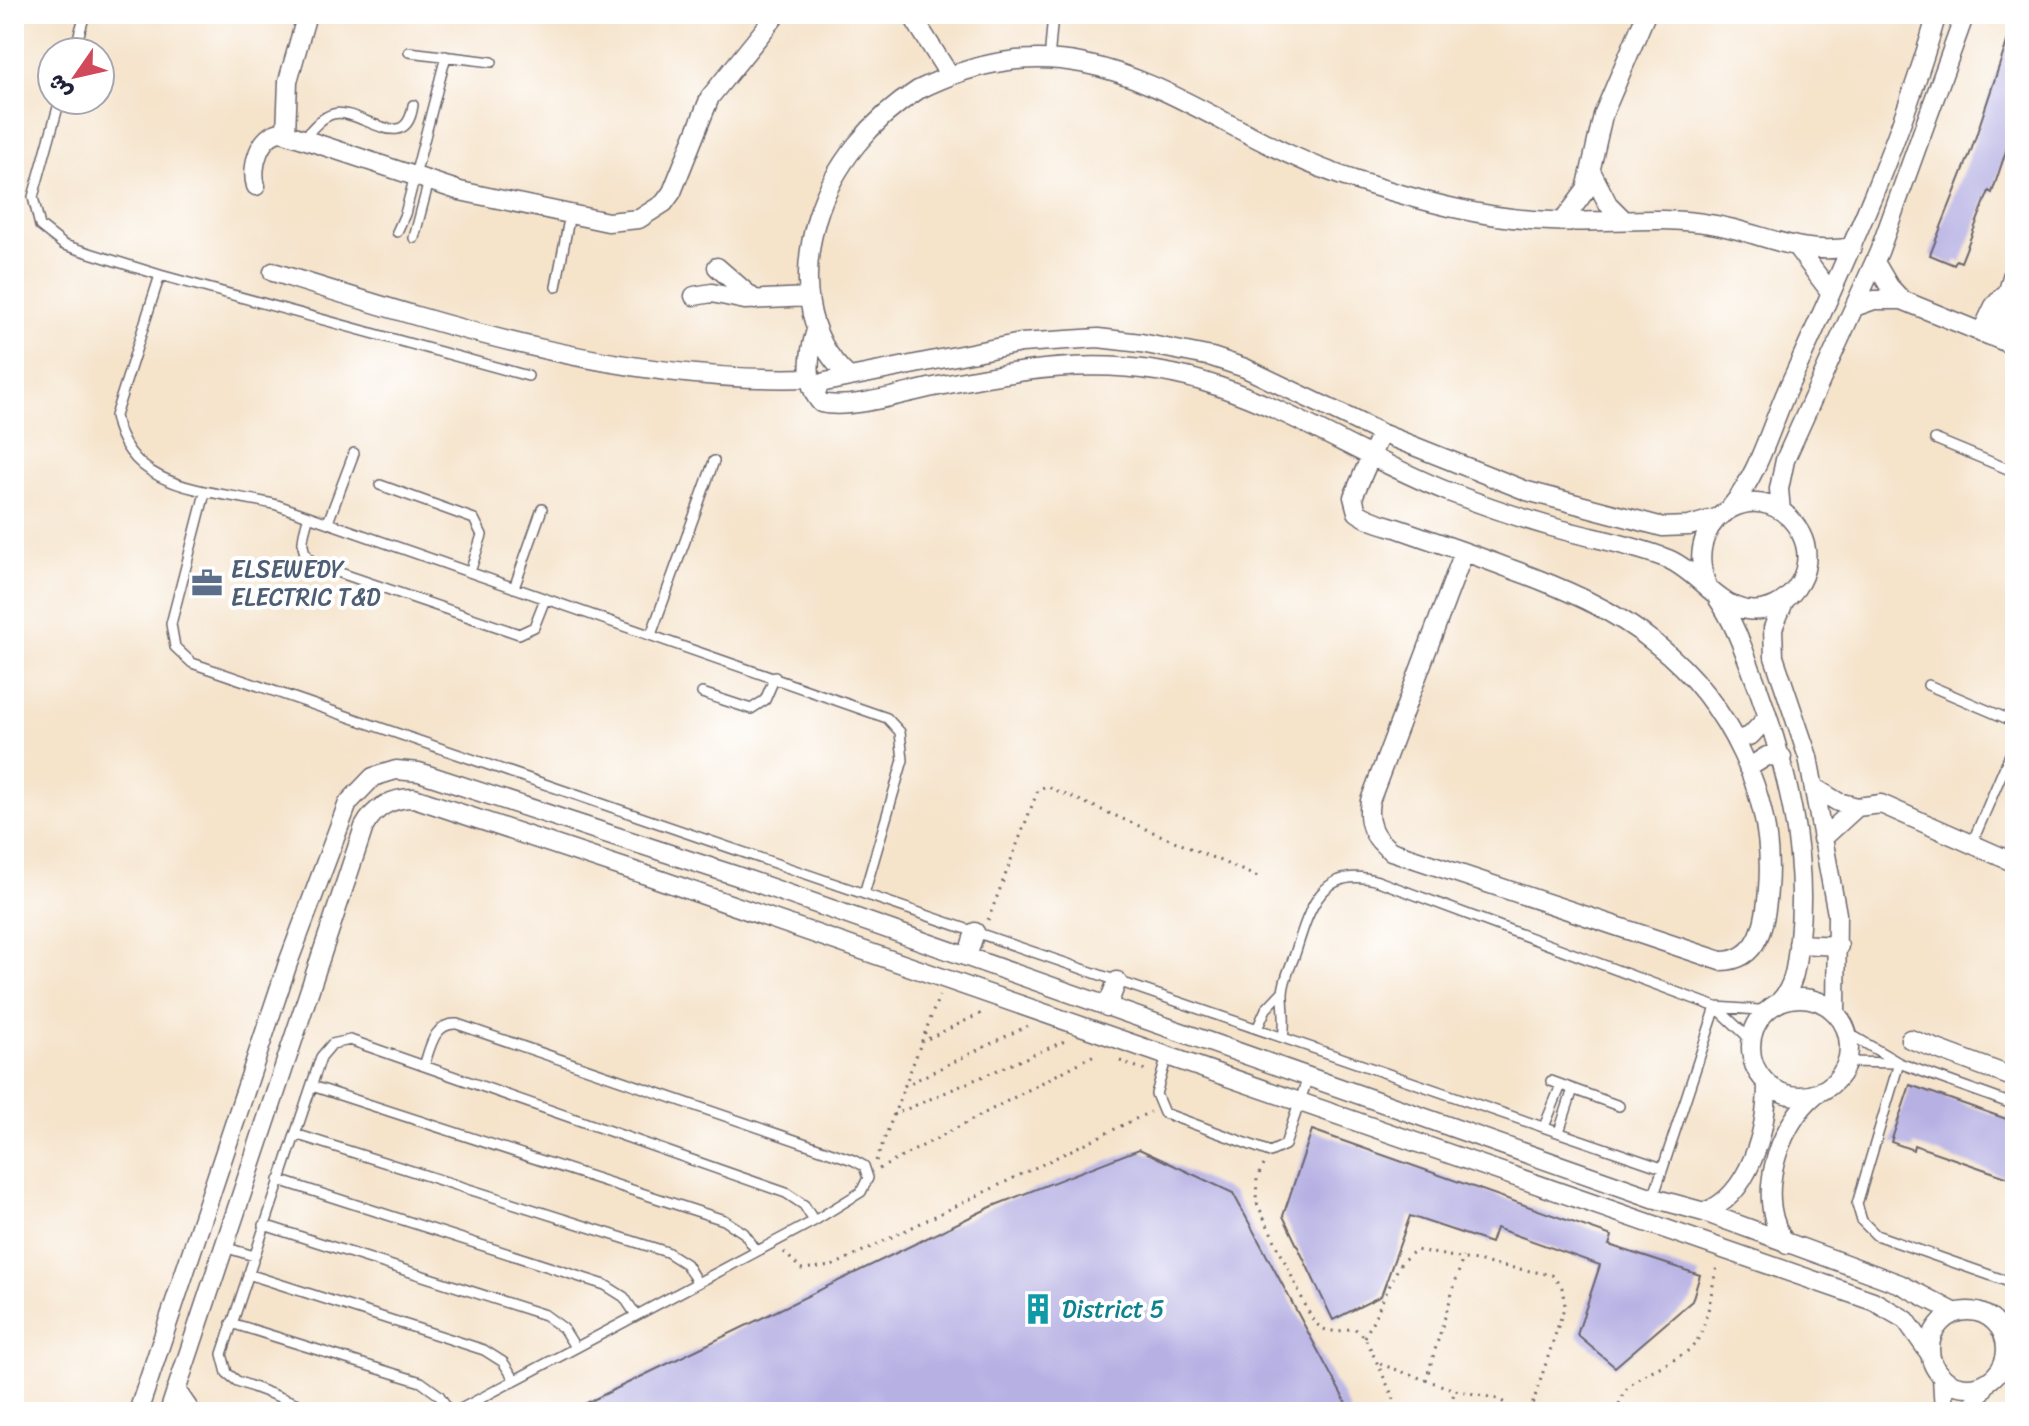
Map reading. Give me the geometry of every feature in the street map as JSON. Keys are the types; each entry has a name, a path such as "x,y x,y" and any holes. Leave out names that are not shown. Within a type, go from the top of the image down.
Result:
{"street":[{"path":"295,136 288,81 307,14"},
{"path":"256,186 254,173 263,143 271,134 295,136 489,199 608,222 639,219 664,203 710,97 777,14"},
{"path":"911,14 948,73"},
{"path":"1563,221 1580,202 1592,173 1603,115 1646,14"},
{"path":"1816,1094 1790,1096 1767,1084 1754,1064 1751,1040 1762,1015 1792,985 1803,888 1782,757 1737,630 1700,566 1700,549 1705,532 1754,474 1896,138 1937,14"},
{"path":"1781,511 1779,489 1785,460 1875,262 1965,14"},
{"path":"849,377 832,361 816,330 809,297 812,239 835,176 882,117 900,101 948,73 1015,51 1050,49 1099,56 1143,75 1297,156 1351,179 1464,212 1501,218 1563,221 1709,223 1798,249 1852,247"},
{"path":"1896,138 1918,146"},
{"path":"1592,173 1608,204 1624,220"},
{"path":"1798,249 1831,293"},
{"path":"1875,262 1889,286 1902,300"},
{"path":"1988,335 1994,306 2004,295 2015,266"},
{"path":"717,267 755,300"},
{"path":"273,272 450,327 561,355 682,375 813,386 1021,343 1088,339 1141,343 1212,357 1279,382 1381,433 1482,476 1571,504 1663,527 1689,526 1723,513 1764,504 1781,511 1799,530 1807,555 1805,573 1797,589 1784,602 1773,628 1774,657 1815,788 1839,946 1836,1012 1848,1033 1848,1062 1836,1081 1816,1094 1791,1122 1769,1194 1770,1216 1787,1244"},
{"path":"694,296 712,293 755,300 809,297"},
{"path":"1857,306 1874,300 1902,300 2015,346"},
{"path":"816,330 809,362 813,386 826,405 878,398 1012,371 1089,364 1143,369 1212,384 1278,410 1445,490 1502,511 1653,553 1712,590 1732,607 1750,611 1767,609 1784,602"},
{"path":"1088,339 1089,364"},
{"path":"1381,433 1353,497 1357,512 1464,552 1573,595 1654,642 1693,678 1736,741 1763,815 1769,887 1756,943 1738,959 1721,961 1391,851 1381,844 1369,824 1370,801 1464,552"},
{"path":"1736,741 1751,735 1768,717"},
{"path":"1748,768 1767,756 1782,757"},
{"path":"138,1412 288,963 348,803 363,784 396,770 452,782 737,876 1653,1198 1704,1212 1900,1284 1954,1312"},
{"path":"1815,788 1838,802 1857,807"},
{"path":"169,1412 364,827 383,805 403,798 414,798 728,903 1885,1306 1915,1329 1930,1354 1942,1377 1944,1412"},
{"path":"1822,839 1857,807 1870,803 1894,807 2015,863"},
{"path":"728,903 737,876"},
{"path":"1803,888 1819,883 1831,886"},
{"path":"967,957 979,933"},
{"path":"1798,944 1839,946"},
{"path":"288,963 316,971"},
{"path":"1107,1007 1117,981"},
{"path":"1776,1004 1809,998 1836,1012"},
{"path":"1910,1039 2015,1078"},
{"path":"1704,1212 1724,1203 1740,1186 1762,1127 1767,1084"},
{"path":"1424,1146 1432,1119"},
{"path":"1930,1354 1935,1329 1954,1312 1967,1310 1992,1318 2011,1351 1968,1412"},
{"path":"1942,1377 1963,1387 1987,1383"},
{"path":"176,1390 191,1412"}],"lane":[{"path":"79,36 85,14"},
{"path":"1050,49 1053,14"},
{"path":"409,52 492,62"},
{"path":"414,238 446,56"},
{"path":"295,136 326,116 337,113 388,129 401,128 410,119 413,105"},
{"path":"56,116 33,197 40,226 64,245 160,275 528,376"},
{"path":"397,232 422,179"},
{"path":"556,287 570,214"},
{"path":"160,275 118,400 118,427 127,448 142,466 170,481 205,493 250,498 328,522 878,713 900,732 903,760 864,894"},
{"path":"1935,439 2015,472"},
{"path":"328,522 354,453"},
{"path":"651,635 714,461"},
{"path":"380,485 474,519 482,535 470,572"},
{"path":"205,493 171,624 175,647 192,663 1662,1168"},
{"path":"514,588 542,509"},
{"path":"309,516 302,548 308,560 317,565 519,634 534,627 545,599"},
{"path":"702,693 751,709 765,700 775,677"},
{"path":"1928,685 2015,722"},
{"path":"1972,843 2015,743"},
{"path":"1257,1029 1266,1009 1282,992 1309,910 1326,888 1358,877 1378,881 1716,1007 1759,1010 1776,1004"},
{"path":"1282,992 1285,1015 1283,1037"},
{"path":"1716,1007 1751,1040"},
{"path":"1653,1198 1716,1007"},
{"path":"231,1323 421,1382 439,1395 452,1412 814,1221 861,1192 868,1178 864,1166 457,1024 445,1025 437,1032 424,1066"},
{"path":"1848,1033 1899,1063 2015,1105"},
{"path":"319,1412 237,1381 227,1373 222,1354 325,1050 344,1040 786,1193 804,1205 814,1221"},
{"path":"1167,1056 1156,1094 1160,1108 1170,1116 1270,1152 1285,1145 1308,1077"},
{"path":"1848,1062 1899,1063"},
{"path":"1899,1063 1859,1192 1862,1221 1886,1240 2015,1284"},
{"path":"1544,1127 1556,1083 1619,1106"},
{"path":"312,1086 724,1220 744,1233 756,1250"},
{"path":"1559,1132 1573,1089"},
{"path":"295,1134 667,1252 686,1264 697,1282"},
{"path":"279,1180 605,1285 624,1297 636,1315"},
{"path":"264,1225 545,1315 563,1328 575,1347"},
{"path":"224,1247 254,1256"},
{"path":"248,1274 484,1350 503,1362 515,1380"}],"path":[{"path":"979,933 1038,790 1046,786 1260,878"},
{"path":"946,978 872,1172 1098,1053"},
{"path":"921,1042 987,1011"},
{"path":"904,1086 1027,1026"},
{"path":"893,1115 1065,1041"},
{"path":"775,1239 789,1260 801,1269 832,1266 1160,1108"},
{"path":"1270,1152 1257,1178 1256,1201 1311,1317 1318,1328 1330,1332 1354,1328 1365,1337 1400,1412"},
{"path":"1572,1412 1580,1407 1618,1410 1627,1387 1691,1348 1702,1330 1722,1249"},
{"path":"1365,1337 1401,1262 1416,1250 1552,1275 1562,1288 1565,1305 1530,1412"},
{"path":"1426,1380 1463,1257"},
{"path":"1378,1363 1455,1390 1498,1399 1520,1412"},
{"path":"1448,1412 1455,1390"}],"building":[{"path":"2012,27 2015,124 1992,193 1989,191 1961,262 1956,260 1954,265 1930,255 1971,151"},
{"path":"1910,1085 2015,1122 2015,1180 1914,1145 1913,1150 1891,1142"},
{"path":"1312,1130 1612,1236 1609,1245 1700,1275 1692,1301 1615,1367 1577,1335 1600,1265 1496,1228 1491,1243 1410,1216 1381,1296 1333,1320 1283,1216"},
{"name":"District 5","path":"1139,1149 1233,1193 1351,1412 568,1412 993,1206"}],"place":[{"name":"ELSEWEDY ELECTRIC T&D","path":"207,583"},
{"name":"District 5","path":"1038,1309"}]}
